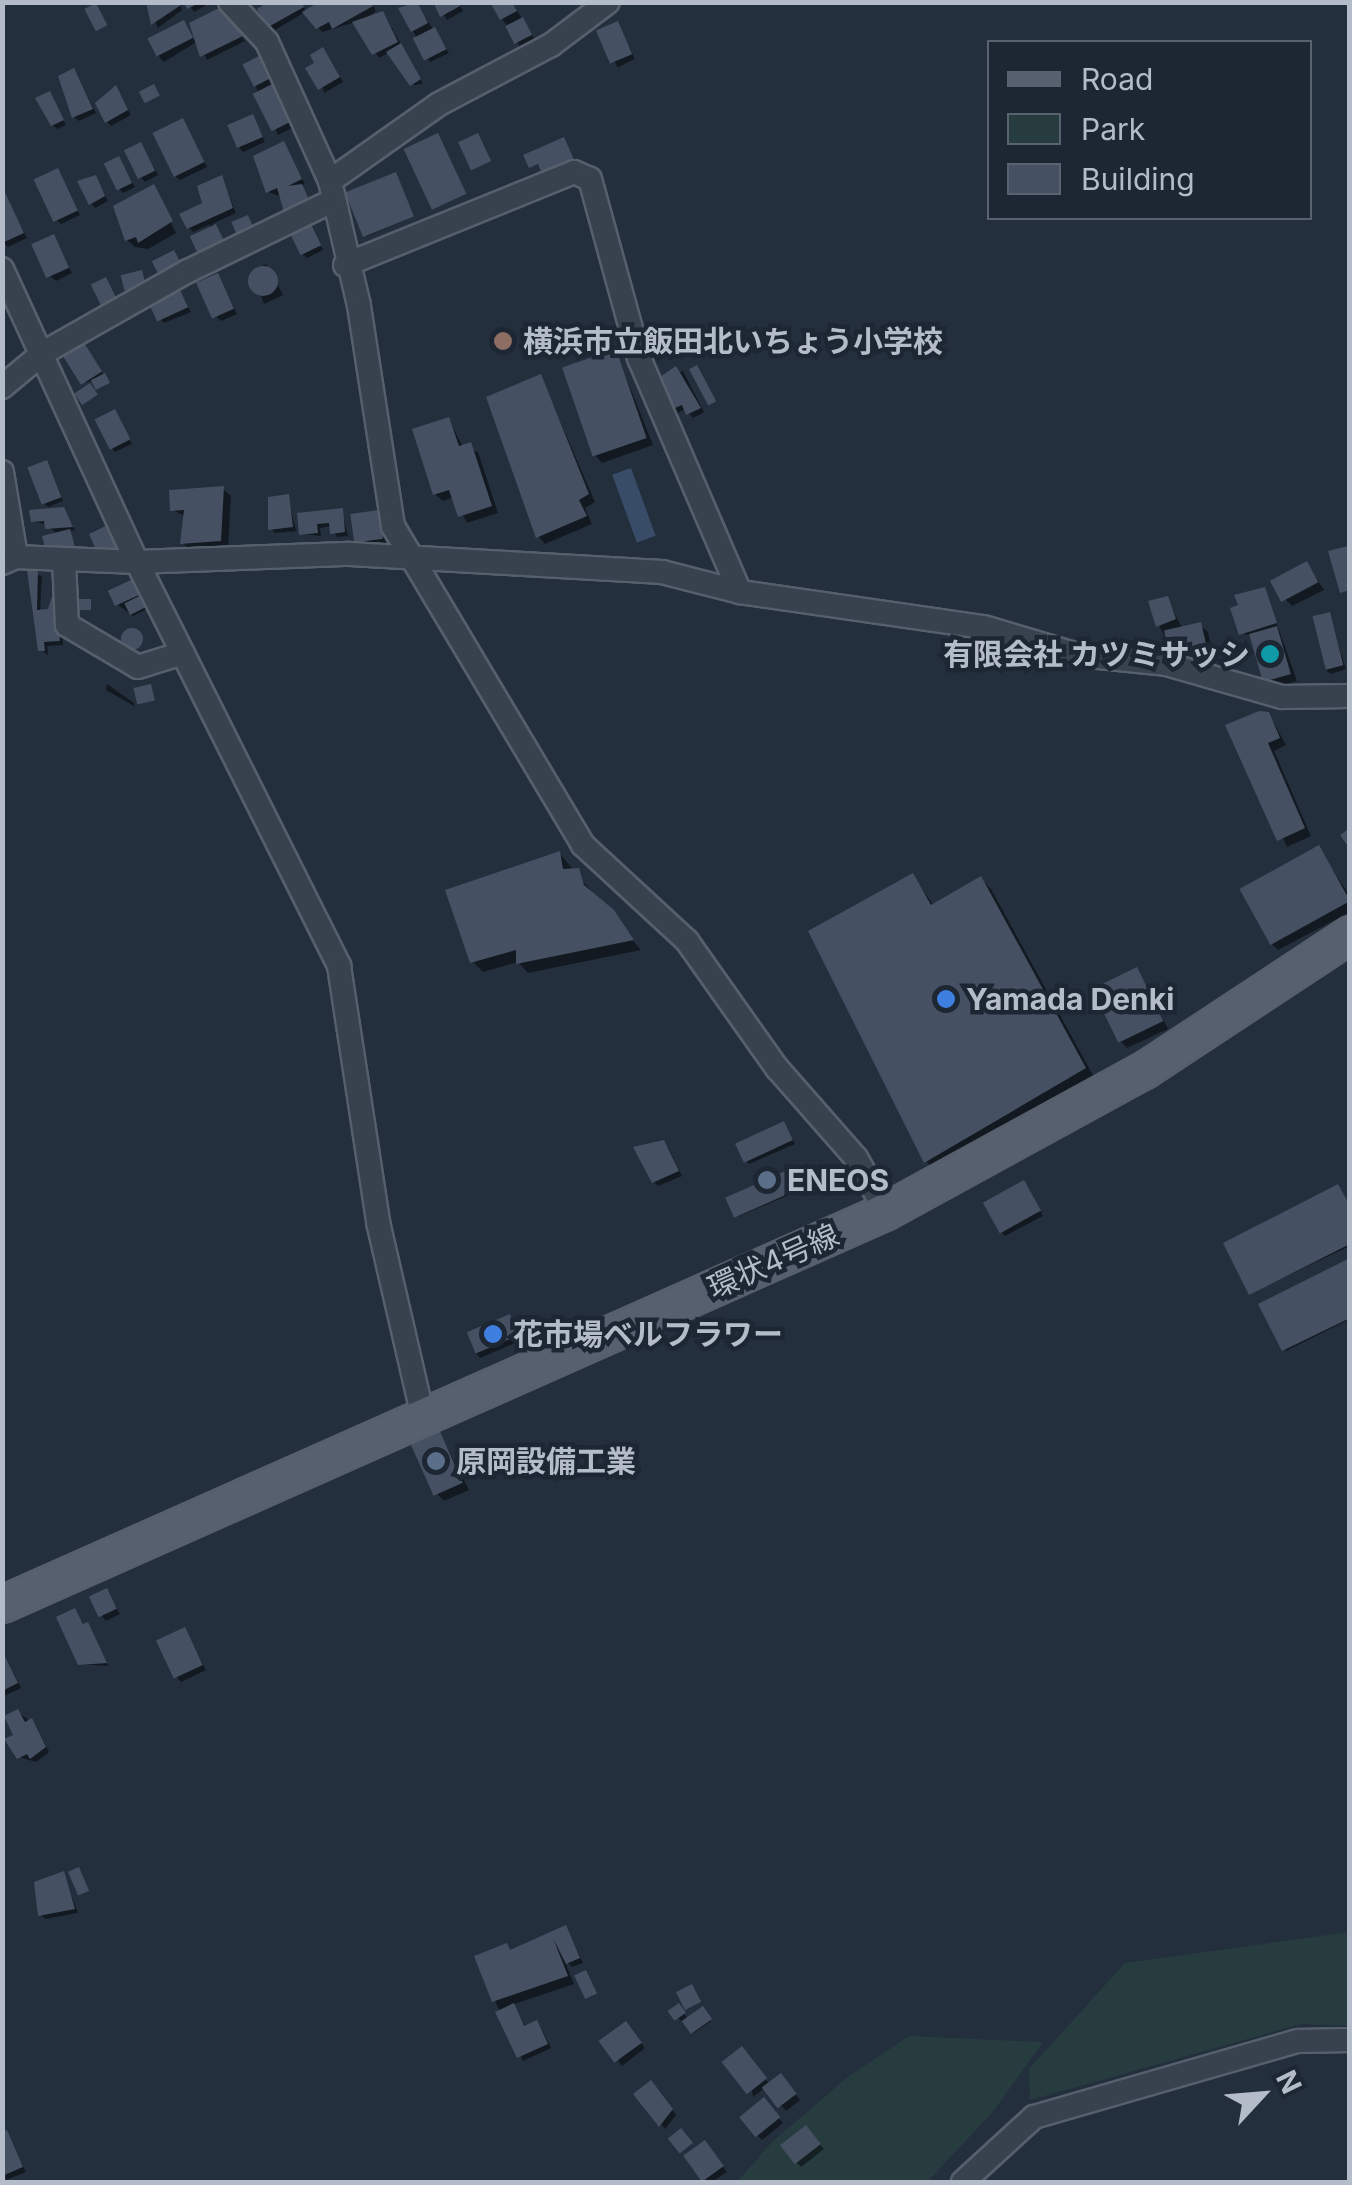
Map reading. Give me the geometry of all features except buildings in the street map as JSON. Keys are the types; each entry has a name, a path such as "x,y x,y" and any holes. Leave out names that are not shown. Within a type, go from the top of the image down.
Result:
{"main road":[{"name":"環状4号線","path":"2,1604 886,1211 1100,1096 1350,934"}],"street":[{"path":"230,2 267,42 332,190 345,265 358,306 393,526 583,844 687,941 778,1068 856,1158 886,1211"},
{"path":"2,386 43,353 332,190 439,104 551,45 608,2"},
{"path":"345,265 574,172 590,178 639,358 740,592"},
{"path":"2,269 137,562 339,966 374,1205 423,1417"},
{"path":"2,472 9,560 137,562 350,554 662,572 740,592 984,627 1078,655 1166,664 1282,697 1350,696"},
{"path":"64,560 67,624 138,666 183,654"},
{"path":"963,2182 1034,2117 1298,2042 1350,2040"}],"green space":[{"path":"1349,1932 1349,2026 1301,2024 1030,2100 1029,2069 1125,1963"},
{"path":"909,2036 1043,2042 992,2113 927,2182 737,2182 772,2142 849,2076"}],"water":[{"path":"631,468 656,536 637,542 612,475"}],"place":[{"name":"横浜市立飯田北いちょう小学校","path":"503,341"},
{"name":"有限会社 カツミサッシ","path":"1270,654"},
{"name":"Yamada Denki","path":"946,999"},
{"name":"ENEOS","path":"767,1180"},
{"name":"花市場ベルフラワー","path":"493,1334"},
{"name":"原岡設備工業","path":"436,1461"}]}
